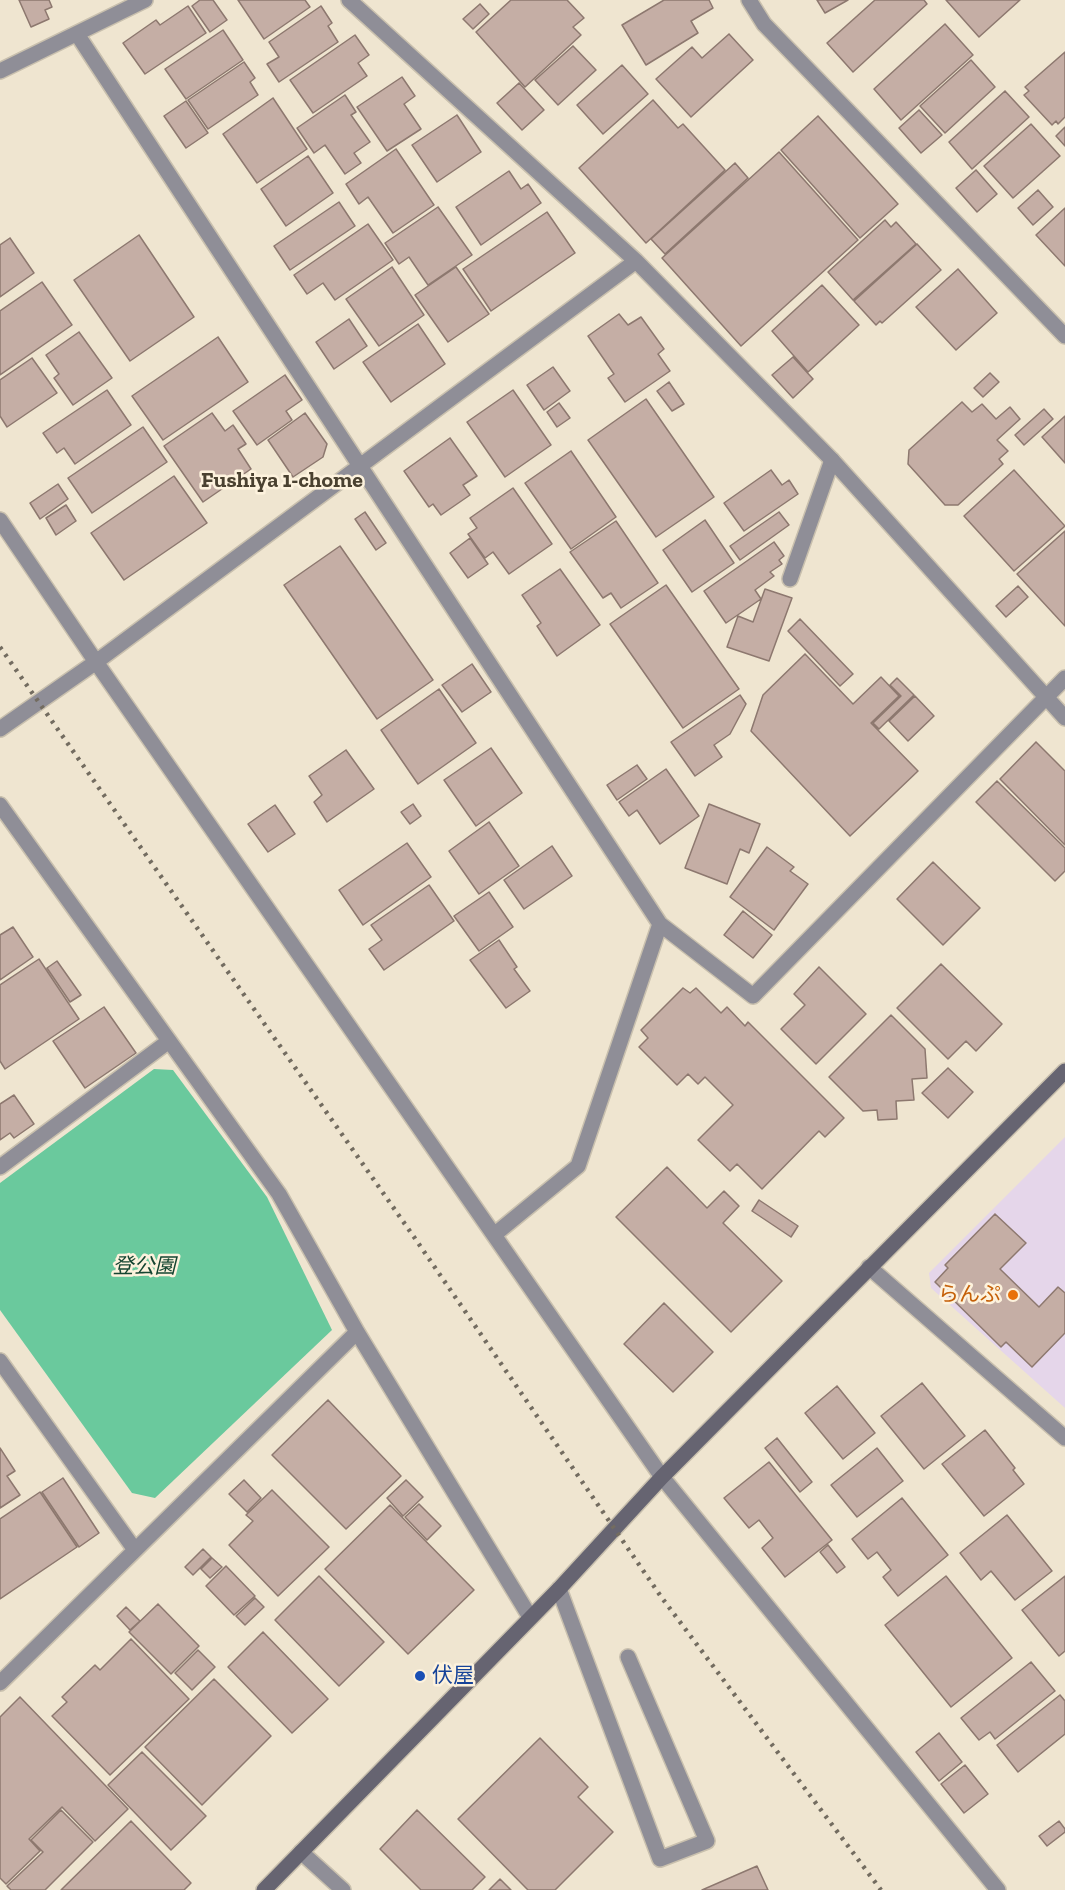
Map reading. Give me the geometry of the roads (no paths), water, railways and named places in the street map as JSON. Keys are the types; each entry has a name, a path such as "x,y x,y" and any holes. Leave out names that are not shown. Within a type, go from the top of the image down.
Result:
{"street":[{"path":"0,71 145,0"},
{"path":"349,0 636,261 832,460 1065,718"},
{"path":"749,0 764,24 1065,336"},
{"path":"77,34 660,924 753,996 1065,678"},
{"path":"0,729 96,662 636,261"},
{"path":"790,579 832,460"},
{"path":"0,520 96,662 662,1477 998,1890"},
{"path":"0,805 279,1194 357,1332 530,1617"},
{"path":"494,1235 578,1166 660,924"},
{"path":"0,1167 169,1041"},
{"path":"264,1890 559,1589 662,1477 1065,1071"},
{"path":"869,1267 1065,1438"},
{"path":"0,1683 357,1332"},
{"path":"0,1361 135,1550"},
{"path":"559,1589 660,1859 707,1841 628,1657"},
{"path":"301,1852 344,1890"}],"railway":[{"path":"0,647 414,1237 662,1598 881,1890"}],"place":[{"name":"らんぷ","path":"1013,1295"},
{"name":"伏屋","path":"420,1676"}],"district":[{"name":"Fushiya 1-chome","path":"282,481"}],"park label":[{"name":"登公園","path":"144,1267"}]}
